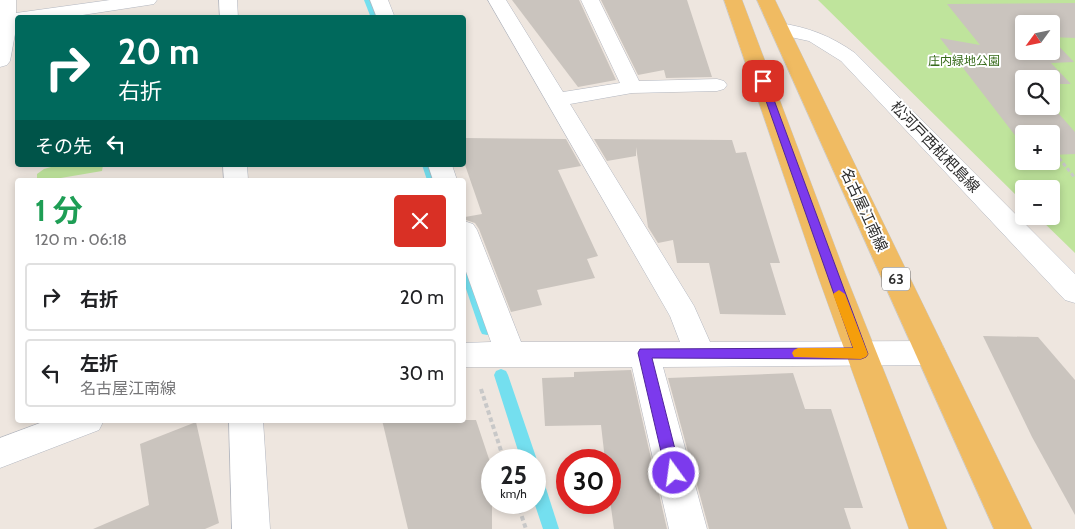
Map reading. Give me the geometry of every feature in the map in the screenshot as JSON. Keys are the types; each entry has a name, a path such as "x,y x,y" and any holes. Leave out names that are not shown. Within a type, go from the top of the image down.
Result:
{"main road":[{"path":"733,0 861,354 928,529"},
{"name":"名古屋江南線","path":"766,0 1012,529"}],"street":[{"path":"0,61 5,13 148,0"},
{"path":"228,0 229,15"},
{"path":"379,0 385,15"},
{"path":"497,0 684,314 700,353"},
{"path":"590,0 632,87"},
{"name":"松河戸西枇杷島線","path":"779,29 804,32 826,41 848,57 1075,292"},
{"path":"556,100 632,87 717,85"},
{"path":"466,235 510,354"},
{"path":"644,353 688,529"},
{"path":"467,355 931,353"},
{"path":"0,453 79,423"},
{"path":"246,423 251,529"}],"path":[{"path":"1060,160 1075,178"},
{"path":"467,355 500,449"},
{"path":"521,514 526,529"}],"green space":[{"name":"庄内緑地公園","path":"818,0 1075,0 1075,253 1046,225 1060,225 1060,180 1015,180 1015,194"},
{"path":"51,167 103,167 102,171 61,178 37,178 37,174"}],"building":[{"path":"512,0 579,0 616,80 578,87"},
{"path":"601,0 687,0 712,77 666,78 664,70 638,75"},
{"path":"1075,3 1075,38 1060,37 1060,15 1015,15 1015,60 1060,60 1060,47 1074,62 1051,63 1058,70 1015,70 1015,115 1060,115 1075,132 1075,154 1060,155 1060,125 1015,125 1015,135 940,38 980,45 947,4"},
{"path":"1060,72 1071,84 1060,84"},
{"path":"466,138 566,139 581,166 558,170 598,256 587,259 595,278 537,290 542,305 511,312 479,229 475,223 466,220 466,217 482,214 466,167"},
{"path":"594,139 732,140 736,153 746,152 780,263 770,263 786,315 720,314 709,263 677,263 673,240 658,243 648,227 636,147 636,156 607,161"},
{"path":"983,336 1038,337 1075,380 1075,515 1032,437"},
{"path":"631,370 667,529 614,529 612,514 621,514 621,449 604,449 601,425 545,426 542,378 574,377 574,372"},
{"path":"793,373 805,409 831,409 863,508 844,508 851,529 709,529 668,378"},
{"path":"466,420 476,420 486,449 481,449 481,514 492,514 492,529 408,529 383,423 466,423"},
{"path":"196,423 219,523 205,529 93,529 149,505 140,444"}],"waterway":[{"path":"368,0 374,15"},
{"path":"428,167 432,178"},
{"path":"466,272 487,330"},
{"path":"501,375 525,449"},
{"path":"546,513 551,529"}],"slow traffic":[{"path":"798,353 861,354 839,294"}],"route":[{"path":"674,473 644,353 861,354 763,81"}]}
